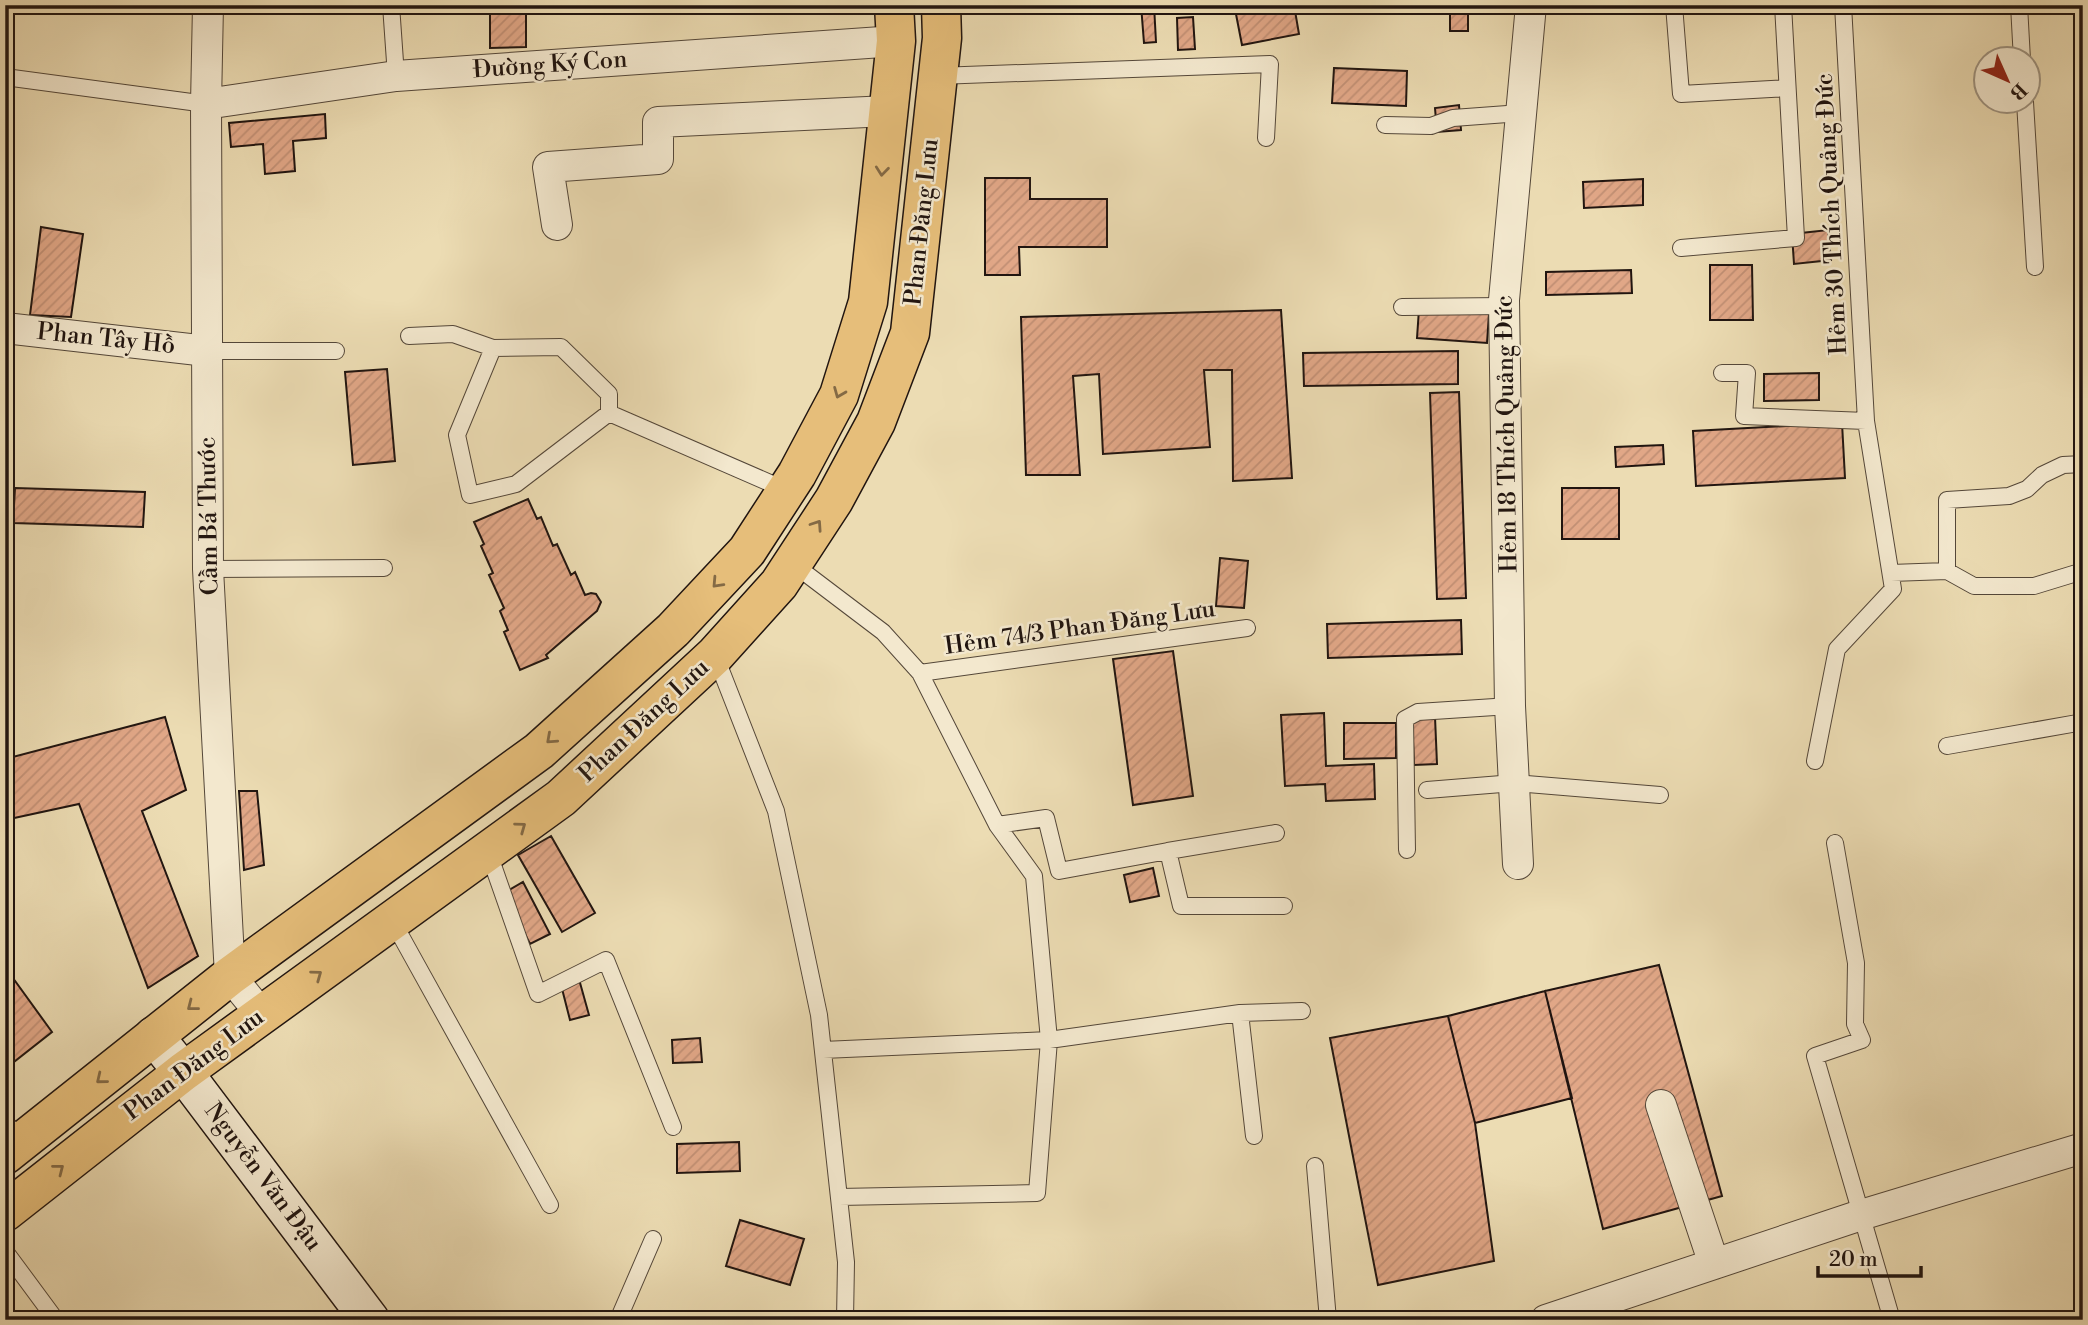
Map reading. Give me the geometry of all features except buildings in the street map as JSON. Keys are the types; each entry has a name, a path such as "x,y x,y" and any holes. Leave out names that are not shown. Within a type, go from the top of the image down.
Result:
{"main road":[{"name":"Phan Đăng Lưu","path":"5,1212 183,1072 561,798 715,655 779,584 834,500 876,422 910,333 942,38 941,5"},
{"name":"Phan Đăng Lưu","path":"10,1140 539,751 673,630 747,551 786,490 839,395 868,302 895,23"}],"street":[{"name":"Cầm Bá Thước","path":"208,5 208,569 230,976"},
{"name":"Hẻm 18 Thích Quảng Đức","path":"1518,864 1510,706 1504,306 1531,5"},
{"name":"Đường Ký Con","path":"206,104 396,76 895,23"},
{"path":"557,225 548,167 658,159 658,122 888,111"},
{"name":"Phan Tây Hồ","path":"5,328 207,351"},
{"path":"230,976 262,1015"},
{"name":"Nguyễn Văn Đậu","path":"154,1036 370,1320"},
{"path":"1661,1105 1714,1264"},
{"path":"1546,1320 1861,1215 2083,1148"}],"lane":[{"path":"391,5 396,76"},
{"path":"1674,5 1681,94 1787,88"},
{"path":"1681,248 1796,238 1783,5"},
{"name":"Hẻm 30 Thích Quảng Đức","path":"1815,761 1837,649 1893,589 1866,421 1843,5"},
{"path":"2019,5 2021,46"},
{"path":"938,76 1270,64 1266,138"},
{"path":"5,77 206,104"},
{"path":"1385,125 1431,126 1453,118 1521,113"},
{"path":"2026,116 2035,267"},
{"path":"1402,307 1504,306"},
{"path":"409,336 453,334 493,348 561,347 609,394 609,413"},
{"path":"493,348 457,435 470,495 516,484 609,413"},
{"path":"207,351 336,351"},
{"path":"1722,373 1747,373 1744,416 1866,421"},
{"path":"609,413 786,490"},
{"path":"1947,571 1947,500 2009,496 2027,489 2042,475 2063,465 2083,464"},
{"path":"792,563 883,632 919,673 997,825 1034,876 1049,1040 1037,1193 839,1197"},
{"path":"208,569 384,568"},
{"path":"1891,573 1947,571 1974,586 2034,586 2083,572"},
{"name":"Hẻm 74/3 Phan Đăng Lưu","path":"919,673 1247,628"},
{"path":"715,655 776,811 819,1015 846,1262 845,1320"},
{"path":"1407,850 1405,719 1418,712 1510,706"},
{"path":"1947,746 2083,722"},
{"path":"1427,790 1514,783 1660,794"},
{"path":"997,825 1046,818 1059,871 1276,833"},
{"path":"1835,843 1856,963 1855,1024 1862,1040 1815,1056 1892,1320"},
{"path":"488,851 538,994 606,960 673,1127"},
{"path":"1168,851 1181,906 1284,906"},
{"path":"392,920 550,1205"},
{"path":"823,1050 1049,1040 1240,1013 1301,1011"},
{"path":"1240,1013 1254,1136"},
{"path":"1315,1166 1328,1320"},
{"path":"618,1320 653,1239"},
{"path":"5,1251 56,1320"}]}
